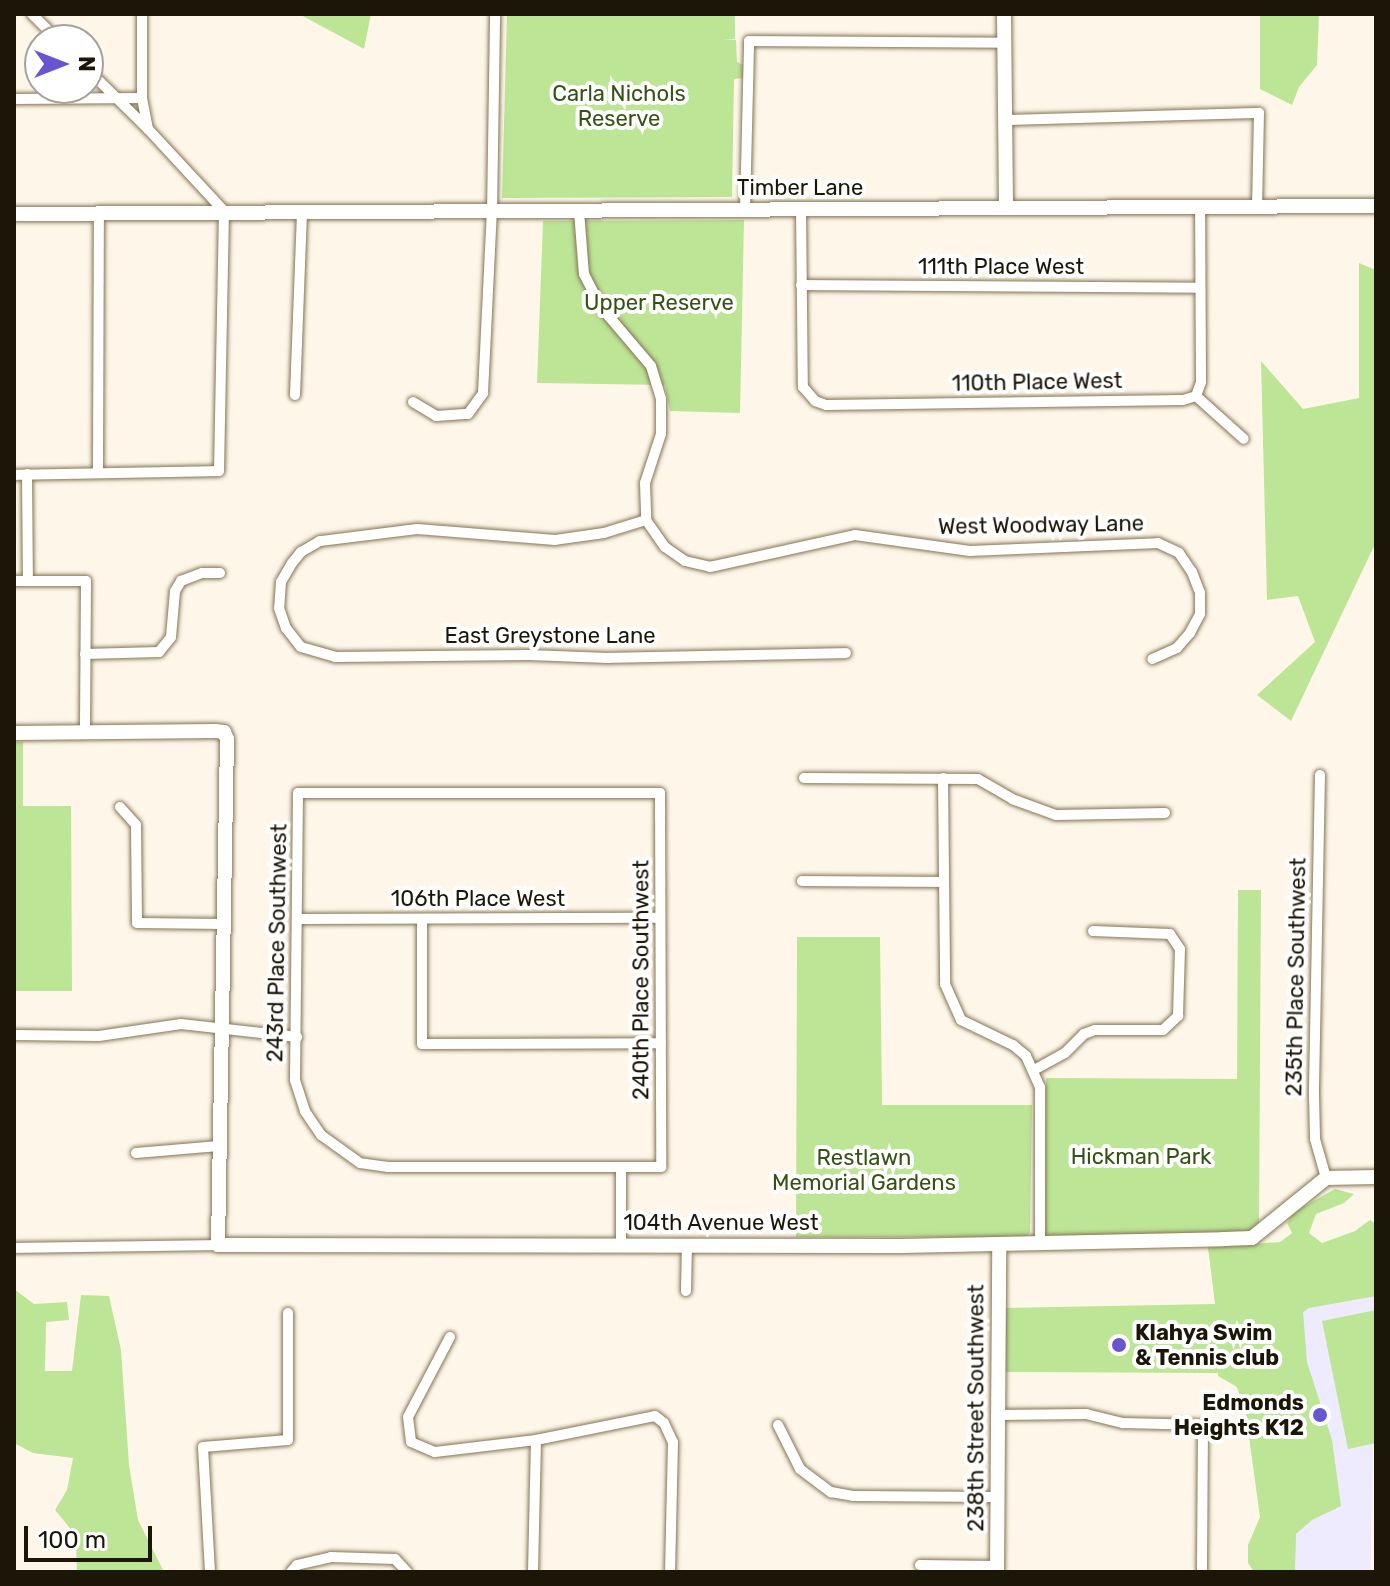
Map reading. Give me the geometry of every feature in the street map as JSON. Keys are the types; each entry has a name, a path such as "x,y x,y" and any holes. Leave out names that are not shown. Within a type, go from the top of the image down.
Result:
{"street":[{"path":"142,14 142,98 148,129"},
{"path":"413,402 436,416 468,414 483,393 492,212 495,14"},
{"path":"1004,14 1006,208"},
{"path":"745,210 749,41 1004,43"},
{"path":"14,475 219,471 224,211 104,86"},
{"path":"14,99 142,98"},
{"path":"1004,120 1259,113 1257,207"},
{"name":"Timber Lane","path":"14,214 1376,206"},
{"path":"1200,207 1201,382 1196,396 1244,439"},
{"path":"801,210 801,285"},
{"path":"579,211 584,274 601,307 651,366 661,399 661,434 645,483 646,520"},
{"path":"98,473 99,213"},
{"path":"295,395 302,213"},
{"name":"111th Place West","path":"801,285 1200,288"},
{"name":"110th Place West","path":"801,285 803,387 815,401 826,405 1183,400 1196,396"},
{"path":"27,474 28,581"},
{"name":"East Greystone Lane","path":"646,520 604,533 555,540 417,529 320,541 301,552 292,563 281,582 279,608 286,628 301,647 335,657 529,655 608,658 846,653"},
{"name":"West Woodway Lane","path":"646,520 665,547 685,561 710,567 855,535 970,551 1158,543 1179,553 1192,572 1200,593 1200,614 1177,648 1152,659"},
{"path":"85,654 159,652 171,637 175,591 181,581 202,573 220,573"},
{"path":"14,581 86,581 85,732"},
{"path":"14,733 215,731 224,732 227,748 218,1245 14,1248"},
{"name":"235th Place Southwest","path":"1320,775 1314,1094 1315,1139 1326,1178"},
{"path":"804,778 978,779 1012,799 1056,815 1165,813"},
{"path":"943,778 945,984 961,1020 1013,1045 1034,1070 1040,1087 1040,1243"},
{"name":"240th Place Southwest","path":"298,793 660,793 661,1167 621,1167"},
{"name":"243rd Place Southwest","path":"298,793 295,1080 305,1111 321,1135 360,1163 388,1167 621,1167"},
{"path":"120,807 136,825 137,923 224,924"},
{"path":"802,881 944,882"},
{"name":"106th Place West","path":"297,919 660,918"},
{"path":"422,919 422,1044 661,1043"},
{"path":"1034,1070 1065,1053 1084,1034 1095,1030 1163,1030 1178,1016 1180,949 1170,934 1093,931"},
{"path":"14,1049 15,1035 99,1036 181,1024 297,1037"},
{"path":"136,1153 219,1146"},
{"path":"621,1167 621,1245"},
{"path":"1326,1178 1376,1177"},
{"name":"104th Avenue West","path":"218,1245 999,1245 1252,1238 1326,1178"},
{"path":"686,1291 687,1245"},
{"name":"238th Street Southwest","path":"997,1569 999,1245"},
{"path":"210,1572 203,1447 288,1440 288,1313"},
{"path":"450,1337 408,1417 411,1442 435,1452 536,1440 655,1416 664,1423 673,1442 670,1572"},
{"path":"998,1415 1086,1414 1123,1423 1203,1425 1202,1572"},
{"path":"778,1425 800,1469 831,1492 853,1496 997,1497"},
{"path":"533,1572 536,1440"},
{"path":"294,1569 331,1557 395,1559 407,1572"},
{"path":"920,1565 997,1569"}],"shaded area":[{"name":"Edmonds Heights K12","path":"1266,1256 1376,1258 1371,1572 1260,1572"}],"green space":[{"path":"299,14 371,14 364,49"},
{"name":"Carla Nichols Reserve","path":"507,14 735,14 735,39 723,39 736,40 737,62 743,65 743,78 734,79 732,197 502,198"},
{"path":"1260,14 1319,14 1317,65 1299,87 1292,105 1260,89"},
{"name":"Upper Reserve","path":"744,220 740,413 670,411 665,385 537,383 543,221"},
{"path":"1359,263 1376,270 1376,542 1291,721 1257,695 1315,642 1298,596 1267,600 1261,361 1303,409 1359,398"},
{"path":"14,742 23,742 23,806 71,806 72,991 14,991"},
{"name":"Hickman Park","path":"1238,890 1261,890 1259,1228 1248,1232 1045,1236 1046,1078 1237,1079"},
{"name":"Restlawn Memorial Gardens","path":"797,937 880,937 882,1105 1032,1105 1030,1233 1025,1237 796,1237"},
{"path":"1335,1189 1354,1194 1344,1203 1316,1214 1309,1233 1322,1243 1355,1231 1370,1220 1376,1224 1376,1296 1309,1308 1303,1312 1307,1362 1332,1440 1341,1506 1312,1520 1296,1534 1295,1572 1254,1572 1248,1563 1248,1545 1260,1517 1246,1415 1237,1387 1218,1376 1218,1373 999,1372 999,1308 1215,1304 1208,1247 1280,1242 1292,1233 1287,1223 1294,1212"},
{"path":"14,1289 34,1304 67,1302 69,1320 46,1322 45,1371 72,1371 81,1295 109,1296 121,1350 129,1465 138,1520 164,1572 77,1572 76,1543 69,1527 55,1510 67,1490 73,1458 33,1453 14,1443"},
{"path":"1376,1310 1376,1443 1348,1449 1322,1321"}],"place":[{"name":"Klahya Swim & Tennis club","path":"1119,1345"},
{"name":"Edmonds Heights K12","path":"1320,1415"}]}
